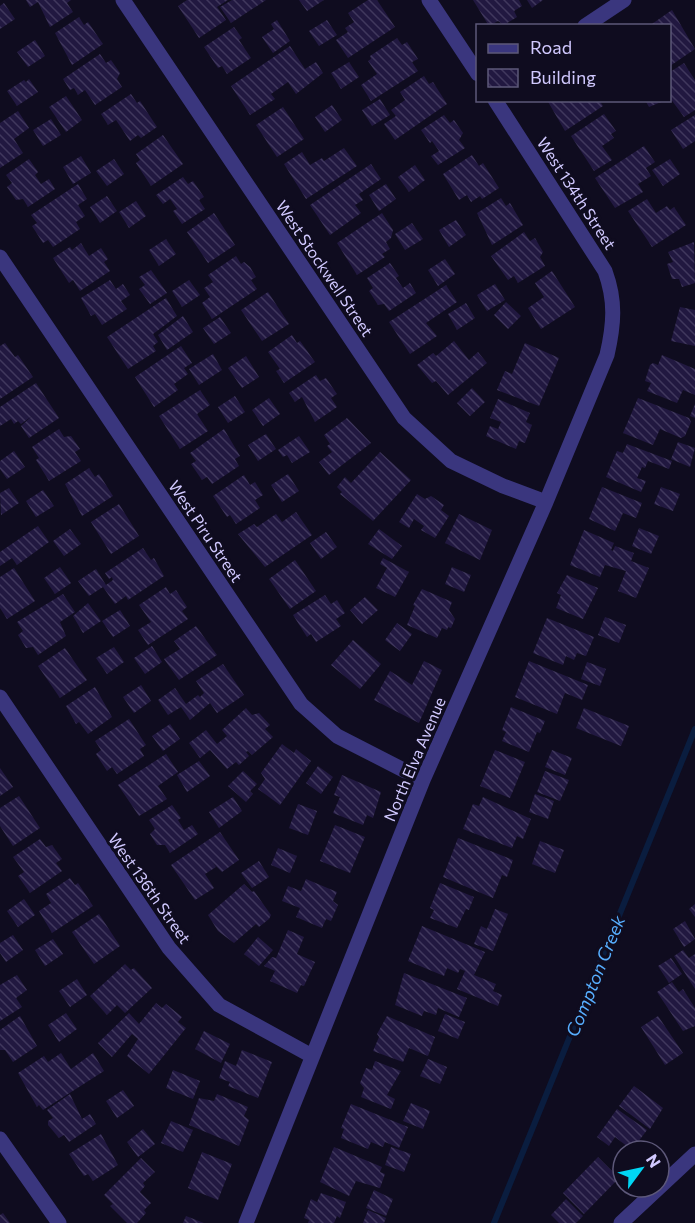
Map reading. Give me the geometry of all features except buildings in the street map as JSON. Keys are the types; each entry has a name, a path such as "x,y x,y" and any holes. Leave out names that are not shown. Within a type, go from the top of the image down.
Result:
{"street":[{"name":"West Stockwell Street","path":"123,0 404,418 452,461 503,486 546,502"},
{"path":"429,0 476,72"},
{"path":"588,24 624,0"},
{"name":"West 134th Street","path":"496,102 605,271 613,292 615,311"},
{"name":"West Piru Street","path":"0,256 301,704 337,736 423,780"},
{"name":"North Elva Avenue","path":"246,1223 423,780 546,502 607,355 615,311"},
{"name":"West 136th Street","path":"0,697 169,948 219,1005 312,1056"},
{"path":"0,1139 58,1223"},
{"path":"621,1223 695,1155"}],"waterway":[{"name":"Compton Creek","path":"494,1223 695,729"}]}
